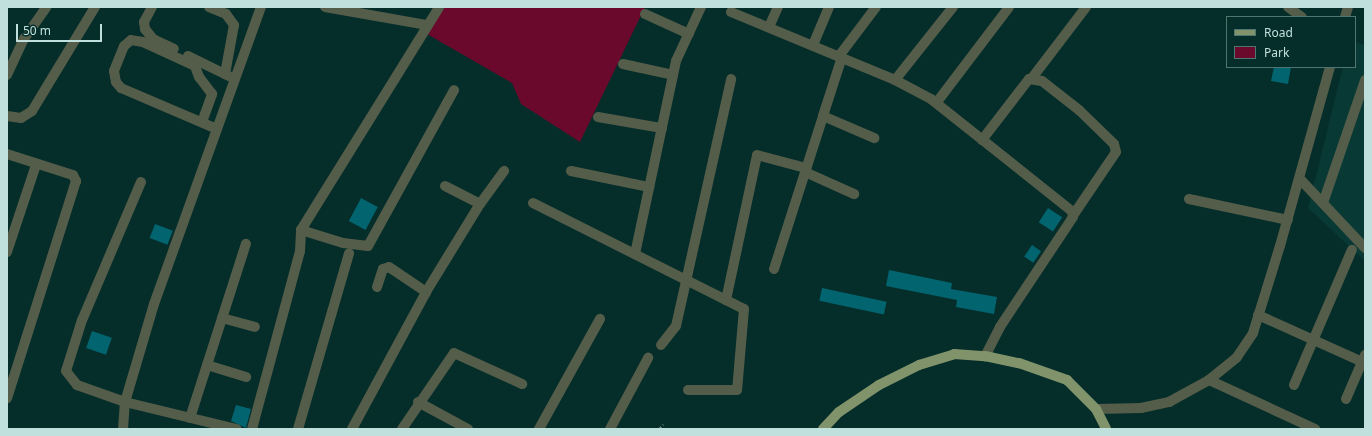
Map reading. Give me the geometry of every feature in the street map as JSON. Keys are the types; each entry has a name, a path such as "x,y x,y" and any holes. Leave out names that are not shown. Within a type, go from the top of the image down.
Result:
{"main road":[{"path":"823,429 839,412 879,385 919,365 954,354 985,356 1019,364 1067,380 1096,409 1106,429"}],"street":[{"path":"7,75 24,39 46,7"},
{"path":"7,116 22,118 32,111 95,7"},
{"path":"152,7 144,22 145,29 153,39 235,79"},
{"path":"209,7 226,14 234,25 224,74"},
{"path":"123,429 125,402 154,304 261,7"},
{"path":"325,7 348,9 427,25"},
{"path":"252,429 300,251 301,230 439,7"},
{"path":"635,254 676,61 701,7"},
{"path":"769,28 778,7"},
{"path":"813,45 829,7"},
{"path":"774,269 841,56 876,7"},
{"path":"895,80 952,7"},
{"path":"937,102 1009,7"},
{"path":"982,140 1025,81 1032,78 1086,7"},
{"path":"1288,7 1301,16"},
{"path":"731,12 841,56 895,80 937,102 1074,214"},
{"path":"645,14 688,34"},
{"path":"202,122 212,94 199,77 195,66 143,42 132,40 124,46 114,71 116,82 121,88 217,129"},
{"path":"624,64 673,74"},
{"path":"1096,409 1141,408 1169,402 1209,380 1237,357 1253,334 1300,179 1330,68"},
{"path":"985,356 1000,328 1074,214 1115,156 1116,147 1079,110 1042,81 1032,78"},
{"path":"661,345 676,326 731,79"},
{"path":"1323,203 1365,80"},
{"path":"301,230 343,243 368,246 454,90"},
{"path":"598,116 662,128"},
{"path":"823,116 874,138"},
{"path":"7,154 36,165 72,175 76,181 7,398"},
{"path":"726,300 757,155 806,170 854,194"},
{"path":"7,252 36,165"},
{"path":"352,429 426,292 480,204 504,171"},
{"path":"571,172 649,187"},
{"path":"1300,179 1365,248"},
{"path":"141,182 82,320 66,371 77,385 125,402 237,429"},
{"path":"445,186 480,204"},
{"path":"1189,199 1288,220"},
{"path":"533,203 744,309 737,390 688,390"},
{"path":"190,418 246,244"},
{"path":"1294,385 1312,339 1352,250"},
{"path":"298,429 349,253"},
{"path":"377,287 383,268 389,267 426,292"},
{"path":"1258,315 1364,360 1346,399"},
{"path":"222,318 255,327"},
{"path":"539,429 600,319"},
{"path":"402,429 418,402 454,353 522,384"},
{"path":"610,429 648,358"},
{"path":"207,365 246,377"},
{"path":"1209,380 1308,428"},
{"path":"418,402 468,429"}],"path":[{"path":"659,429 663,425"}],"shaded area":[{"path":"1356,42 1365,46 1365,261 1308,208 1343,68 1356,68"}],"green space":[{"path":"445,7 645,7 580,142 521,104 512,83 427,34"}],"building":[{"path":"1274,68 1291,68 1288,84 1271,81"},
{"path":"361,198 378,207 366,230 349,221"},
{"path":"1048,208 1062,217 1053,232 1039,222"},
{"path":"155,224 173,231 167,245 150,238"},
{"path":"1032,245 1041,251 1033,263 1024,257"},
{"path":"889,270 952,283 951,289 997,297 994,314 956,307 957,300 886,286"},
{"path":"822,288 887,302 884,314 819,301"},
{"path":"92,331 112,338 106,355 86,348"},
{"path":"236,405 251,409 246,428 231,421"}]}
